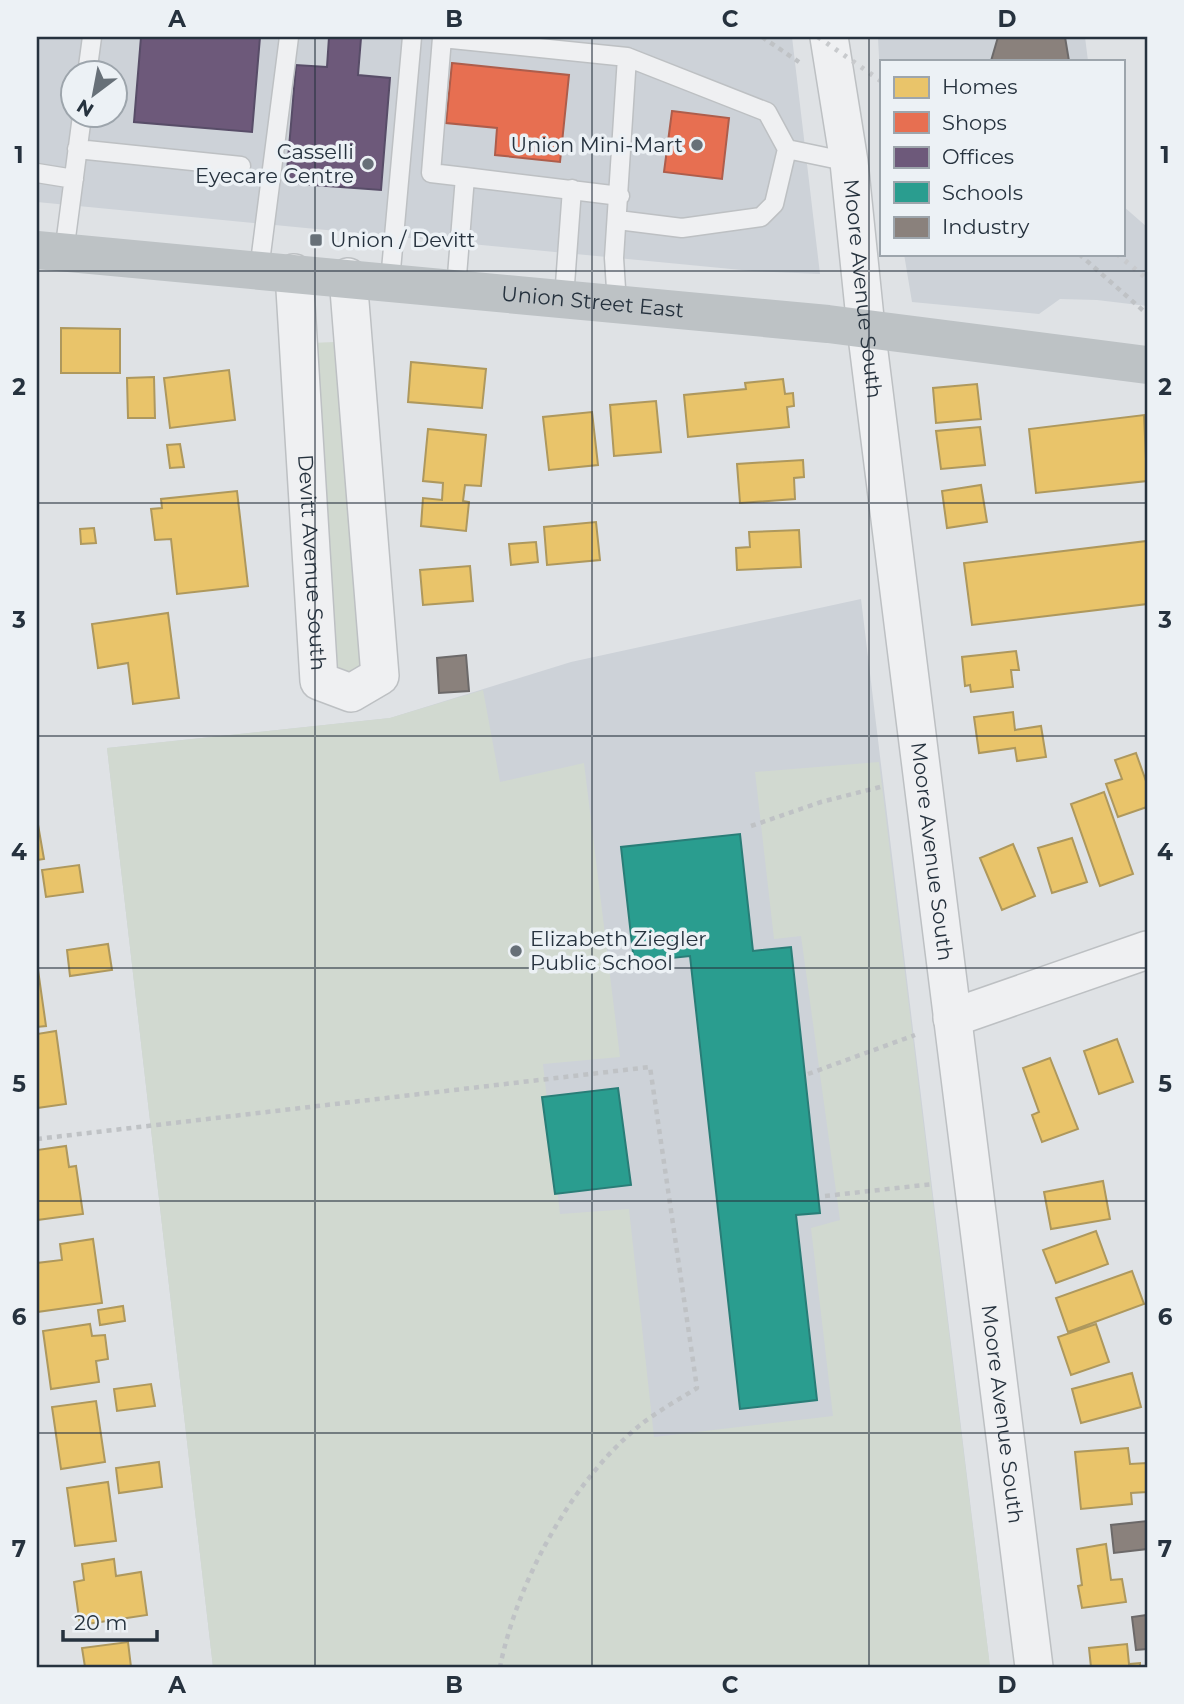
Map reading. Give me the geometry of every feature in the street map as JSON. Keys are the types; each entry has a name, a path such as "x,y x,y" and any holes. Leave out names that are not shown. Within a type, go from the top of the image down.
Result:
{"street":[{"name":"Moore Avenue South","path":"830,37 849,162 866,328 1034,1667"},
{"name":"Union Street East","path":"50,251 348,277 866,328 1147,365"},
{"name":"Devitt Avenue South","path":"276,271 319,681 351,693 380,676 348,277"},
{"path":"952,1018 1147,950"}],"lane":[{"path":"89,60 92,37"},
{"path":"276,271 289,37"},
{"path":"390,281 412,37"},
{"path":"618,219 682,228 761,217 774,204 787,149 767,112 627,57 442,37 431,173 620,196"},
{"path":"617,304 614,258 627,57"},
{"path":"50,251 74,179 80,130"},
{"path":"77,149 241,166"},
{"path":"787,149 849,162"},
{"path":"37,173 74,179"},
{"path":"456,288 465,177"},
{"path":"564,298 572,189"}],"path":[{"path":"762,37 803,65"},
{"path":"1081,256 1147,314"},
{"path":"751,826 821,802 884,786"},
{"path":"808,1074 915,1035"},
{"path":"37,1139 650,1067 696,1388 638,1427 572,1497 532,1573 506,1634 499,1667"},
{"path":"825,1196 933,1184"}],"shaded area":[{"path":"37,37 792,37 820,274 752,271 37,202"},
{"path":"878,37 1085,37 1088,60 880,60 880,77"},
{"path":"1124,207 1147,227 1147,306 1060,299 1039,314 912,302 904,256 1124,256"},
{"path":"334,342 365,671 335,673 311,343"},
{"name":"Elizabeth Ziegler Public School","path":"861,599 990,1667 213,1667 107,748 390,718 571,662"},
{"name":"Elizabeth Ziegler Public School","path":"483,690 500,782 584,763 620,1057 543,1064 560,1214 629,1209 654,1437 833,1416 811,1228 840,1220 801,936 774,939 755,772 879,762 990,1667 213,1667 107,748 390,718"}],"building: Homes":[{"path":"61,328 120,329 120,373 61,373"},
{"path":"411,362 486,369 482,408 408,402"},
{"path":"229,370 235,420 170,428 164,378"},
{"path":"154,377 155,418 128,418 127,378"},
{"path":"783,379 785,394 793,393 794,406 787,407 789,427 688,437 684,395 746,389 745,383"},
{"path":"977,384 981,419 936,423 933,388"},
{"path":"656,401 661,452 614,456 610,405"},
{"path":"592,412 598,465 549,470 543,417"},
{"path":"1144,415 1147,481 1036,493 1029,429"},
{"path":"980,427 985,465 941,469 936,431"},
{"path":"428,429 486,435 481,486 465,485 463,501 469,502 466,531 421,526 423,498 442,500 443,483 423,481"},
{"path":"180,444 184,467 170,468 167,445"},
{"path":"803,460 804,477 794,478 795,499 740,503 737,464"},
{"path":"981,485 987,522 947,528 942,491"},
{"path":"237,491 248,586 177,594 171,539 155,540 151,509 162,508 161,499"},
{"path":"596,522 600,560 547,565 544,527"},
{"path":"94,528 96,543 81,544 80,529"},
{"path":"799,530 801,567 737,570 736,548 750,547 749,532"},
{"path":"1147,541 1147,604 972,625 964,563"},
{"path":"536,542 538,562 511,565 509,544"},
{"path":"470,566 473,601 423,605 420,570"},
{"path":"168,613 179,698 133,704 128,663 98,668 92,624"},
{"path":"1016,651 1019,670 1011,670 1013,687 971,692 970,685 965,686 962,657"},
{"path":"1013,712 1015,730 1041,726 1046,757 1017,761 1015,748 979,753 974,717"},
{"path":"1136,753 1147,784 1147,807 1118,817 1106,784 1122,779 1115,760"},
{"path":"1104,792 1133,874 1100,886 1071,804"},
{"path":"37,819 44,859 37,860"},
{"path":"1072,838 1087,882 1052,893 1038,848"},
{"path":"1013,844 1035,896 1002,910 980,858"},
{"path":"79,865 83,892 46,897 42,870"},
{"path":"108,944 112,970 70,976 67,950"},
{"path":"37,963 46,1026 37,1027"},
{"path":"56,1031 66,1104 37,1108 37,1034"},
{"path":"1117,1039 1133,1082 1099,1094 1084,1051"},
{"path":"1050,1058 1078,1129 1042,1142 1032,1115 1039,1112 1023,1068"},
{"path":"66,1146 69,1167 76,1166 83,1214 37,1220 37,1150"},
{"path":"1103,1181 1110,1219 1051,1229 1044,1192"},
{"path":"1096,1231 1108,1264 1056,1283 1043,1250"},
{"path":"93,1239 102,1303 37,1312 37,1263 62,1260 60,1244"},
{"path":"1132,1271 1144,1304 1068,1332 1056,1298"},
{"path":"123,1306 125,1321 100,1325 98,1310"},
{"path":"90,1324 92,1336 105,1335 108,1359 96,1361 99,1382 51,1389 43,1331"},
{"path":"1096,1324 1109,1362 1071,1375 1058,1337"},
{"path":"1132,1373 1141,1407 1081,1423 1072,1389"},
{"path":"151,1384 155,1406 117,1411 114,1389"},
{"path":"96,1401 105,1462 61,1469 52,1407"},
{"path":"1128,1448 1130,1464 1147,1463 1147,1492 1131,1493 1132,1504 1081,1509 1075,1452"},
{"path":"159,1462 162,1487 119,1493 116,1468"},
{"path":"108,1482 116,1541 75,1546 67,1488"},
{"path":"1106,1544 1111,1580 1122,1579 1126,1602 1082,1608 1078,1586 1082,1585 1077,1549"},
{"path":"114,1559 116,1576 141,1572 147,1615 80,1625 74,1582 84,1580 82,1564"},
{"path":"128,1642 131,1667 85,1667 82,1648"},
{"path":"1127,1644 1129,1664 1140,1663 1140,1667 1091,1667 1089,1648"}],"building: Shops":[{"path":"452,63 569,75 560,162 495,155 497,128 446,123"},
{"name":"Union Mini-Mart","path":"672,111 729,118 722,179 664,172"}],"building: Offices":[{"path":"141,37 260,37 252,132 134,122"},
{"path":"329,37 361,38 358,75 390,78 381,190 286,183 296,65 327,67"}],"building: Schools":[{"name":"Elizabeth Ziegler Public School","path":"740,834 753,951 791,947 820,1213 796,1215 817,1400 740,1409 690,956 634,962 621,847"},
{"path":"618,1088 631,1185 555,1194 542,1097"}],"building: Industry":[{"path":"998,37 1065,37 1069,60 991,60"},
{"path":"466,655 469,691 439,693 437,658"},
{"path":"1147,1521 1147,1549 1114,1553 1111,1525"},
{"path":"1147,1615 1147,1649 1136,1650 1132,1617"}],"railway":[{"path":"818,37 880,80"},
{"path":"1119,256 1147,279"}],"place":[{"name":"Union Mini-Mart","path":"697,145"},
{"name":"Casselli Eyecare Centre","path":"368,164"},
{"name":"Union / Devitt","path":"316,240"},
{"name":"Elizabeth Ziegler Public School","path":"516,951"}]}
